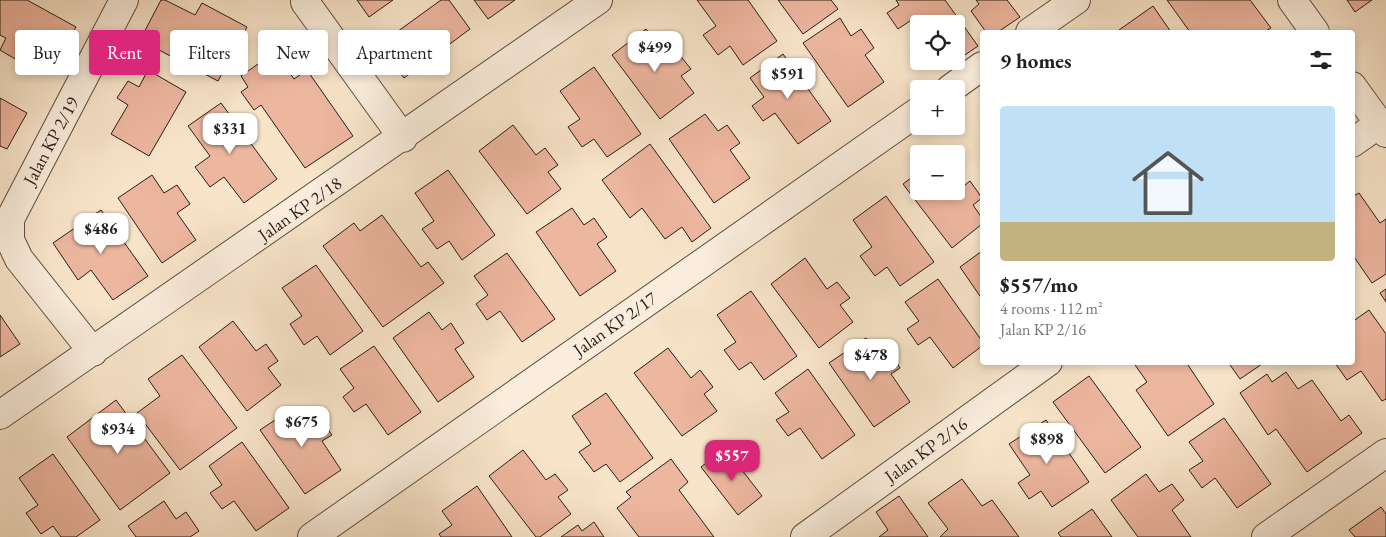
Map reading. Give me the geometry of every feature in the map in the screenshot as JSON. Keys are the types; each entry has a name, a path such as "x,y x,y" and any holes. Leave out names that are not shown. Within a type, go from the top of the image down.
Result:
{"street":[{"name":"Jalan KP 2/19","path":"93,352 18,259 10,240 10,218 124,0"},
{"name":"Jalan KP 2/18","path":"0,415 403,138 598,0"},
{"path":"1033,30 1076,0"},
{"path":"1292,0 1314,30"},
{"path":"305,2 403,138"},
{"path":"963,80 980,67"},
{"path":"1355,90 1383,129 1355,143"},
{"name":"Jalan KP 2/17","path":"312,537 910,117"},
{"name":"Jalan KP 2/16","path":"805,537 1044,365"},
{"path":"1266,537 1386,453"}],"building":[{"path":"0,0 27,0 76,27 74,30 15,30 15,59 0,50 6,38 0,35"},
{"path":"161,0 165,0 195,15 202,3 247,27 245,30 170,30 170,56 160,51 160,30 145,30"},
{"path":"357,0 393,0 369,17"},
{"path":"441,0 449,0 470,29 450,44 450,30 400,30"},
{"path":"474,0 515,0 488,19"},
{"path":"697,0 748,0 777,41 743,65 730,46 718,55 703,35 716,26"},
{"path":"778,0 831,0 838,9 803,34"},
{"path":"896,0 945,0 956,15 910,15 910,21 898,29 887,13 899,5"},
{"path":"976,0 1007,0 1020,17 1001,30 985,30 971,11 979,4"},
{"path":"1167,0 1250,0 1271,28 1268,30 1189,30"},
{"path":"1347,0 1372,0 1355,12"},
{"path":"1153,6 1170,30 1119,30"},
{"path":"840,18 851,36 861,29 874,48 865,55 884,82 848,107 803,43"},
{"path":"965,28 978,46 965,55"},
{"path":"646,29 669,60 678,53 691,69 681,76 694,93 660,119 612,55"},
{"path":"783,54 831,121 798,144 775,113 763,121 752,106 764,97 750,78"},
{"path":"258,64 258,75 291,75 294,79 300,75 310,75 353,136 305,168 261,105 254,110 241,92 248,87 241,76 248,75 248,71"},
{"path":"594,67 641,134 607,157 594,139 582,147 568,127 580,119 560,91"},
{"path":"145,75 157,75 186,92 149,156 111,134 128,105 117,98 128,81 139,87"},
{"path":"207,75 221,75 218,81"},
{"path":"0,98 27,113 7,149 0,146"},
{"path":"221,103 277,179 244,203 224,177 210,187 195,167 210,156 188,126"},
{"path":"705,114 718,131 727,125 740,143 730,150 750,178 714,203 669,139"},
{"path":"513,125 536,155 545,148 558,165 548,172 561,189 527,214 479,151"},
{"path":"650,144 711,228 692,242 682,227 665,239 642,208 630,218 602,180"},
{"path":"448,170 495,235 462,260 449,241 437,249 422,229 434,221 415,193"},
{"path":"152,175 164,193 177,185 190,204 177,213 196,240 162,263 118,198"},
{"path":"910,179 910,193 903,184"},
{"path":"970,181 980,195 980,200 973,205 980,215 980,226 952,248 915,200 965,200 965,185"},
{"path":"1359,193 1380,223 1386,219 1386,274 1372,283 1355,258 1355,195"},
{"path":"886,196 934,262 900,286 887,267 875,276 860,256 872,247 853,220"},
{"path":"572,208 584,225 594,218 607,237 597,244 616,271 580,296 536,232"},
{"path":"101,210 148,276 113,300 91,270 78,280 53,243"},
{"path":"382,215 421,267 428,262 444,283 383,327 323,246 354,223 360,231"},
{"path":"980,252 980,296 960,267"},
{"path":"507,253 555,319 522,342 500,311 487,320 476,304 488,295 474,276"},
{"path":"805,258 827,289 837,282 850,298 840,305 853,322 819,348 771,284"},
{"path":"316,265 363,331 330,355 317,336 304,345 290,324 302,316 282,288"},
{"path":"938,279 980,338 980,348 953,368 930,337 918,345 907,329 919,321 905,302"},
{"path":"1386,289 1386,302 1380,293"},
{"path":"751,291 797,356 764,380 751,362 739,370 724,350 736,342 717,315"},
{"path":"1369,310 1386,334 1386,399 1382,401 1361,371 1347,380 1336,365 1355,365 1355,320"},
{"path":"429,312 442,330 451,323 464,343 455,349 474,377 438,402 393,338"},
{"path":"0,315 20,344 0,357"},
{"path":"233,321 256,351 266,344 278,361 268,368 281,385 247,411 199,347"},
{"path":"866,338 878,356 888,349 900,368 891,374 910,402 874,427 829,363"},
{"path":"374,346 421,412 388,435 366,404 354,412 343,397 354,388 340,369"},
{"path":"668,348 691,378 700,370 713,387 704,394 717,411 682,436 634,373"},
{"path":"182,355 237,428 180,470 137,413 160,396 148,379"},
{"path":"1135,365 1188,365 1214,404 1168,436 1136,390 1147,382"},
{"path":"1230,365 1261,365 1240,379"},
{"path":"808,369 855,435 822,459 800,428 788,436 776,420 789,412 775,393"},
{"path":"1286,372 1298,389 1312,380 1341,421 1349,415 1362,433 1307,472 1276,429 1268,435 1240,393 1267,374 1272,382"},
{"path":"1089,376 1141,447 1105,473 1053,402"},
{"path":"606,393 653,458 620,482 606,464 594,472 579,452 591,444 572,416"},
{"path":"116,400 170,473 120,510 67,437"},
{"path":"296,406 308,423 318,416 332,435 322,441 341,470 305,494 260,430"},
{"path":"1224,418 1271,484 1237,508 1215,478 1202,488 1189,470 1203,461 1189,442"},
{"path":"1046,420 1089,482 1052,507 1041,491 1029,499 1018,483 1030,475 1009,444"},
{"path":"242,442 289,508 256,531 234,501 222,509 210,493 222,485 209,466"},
{"path":"725,448 762,496 738,515 701,467"},
{"path":"523,450 546,480 555,474 568,490 558,497 571,514 540,537 536,537 489,476"},
{"path":"53,454 100,520 76,537 61,537 53,526 41,534 26,513 38,505 19,478"},
{"path":"671,459 688,482 679,490 714,537 639,537 617,508 631,497 626,492"},
{"path":"1146,474 1159,492 1172,484 1184,500 1172,510 1191,537 1138,537 1111,500"},
{"path":"962,479 982,506 992,500 1019,537 940,537 948,529 928,503"},
{"path":"477,486 512,537 441,537 439,534 452,525 442,511"},
{"path":"899,496 928,537 879,537 888,530 876,512"},
{"path":"164,501 176,519 186,512 199,531 190,537 136,537 128,526"},
{"path":"1381,507 1386,514 1386,537 1355,537 1349,530"},
{"path":"1092,509 1112,537 1061,537 1058,533"},
{"path":"594,522 604,537 561,537 578,525 582,531"}]}
